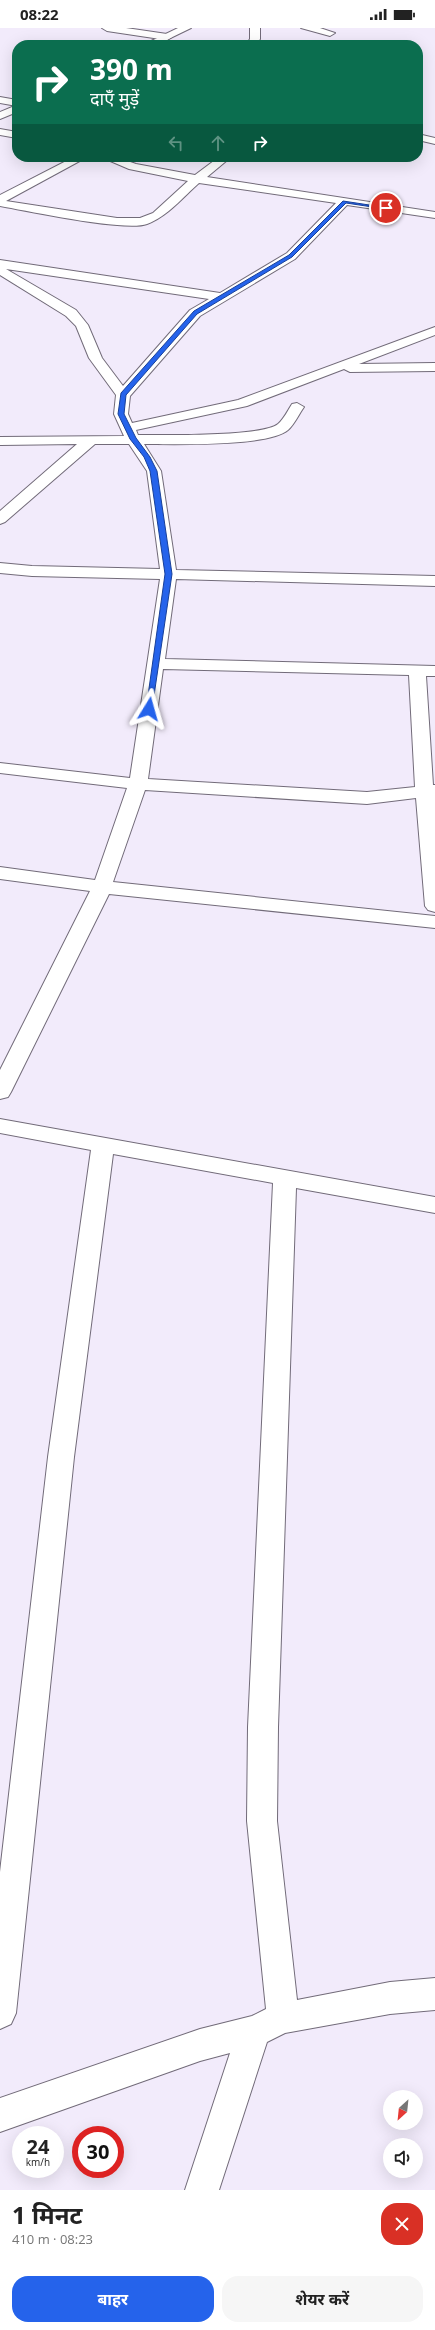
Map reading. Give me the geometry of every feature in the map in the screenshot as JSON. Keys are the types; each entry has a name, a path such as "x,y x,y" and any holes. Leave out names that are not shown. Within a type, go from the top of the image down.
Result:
{"street":[{"path":"107,28 167,37"},
{"path":"160,40 186,28"},
{"path":"254,40 255,28"},
{"path":"306,28 330,33"},
{"path":"0,100 12,102"},
{"path":"0,116 12,110"},
{"path":"0,132 12,134"},
{"path":"0,199 72,162"},
{"path":"120,162 133,167 197,179 435,215"},
{"path":"0,203 117,222 142,222 157,215 197,179 219,162"},
{"path":"0,1092 102,887 138,784 169,574 154,471 147,457 130,433 121,414 123,395 196,313 220,297 291,256 344,202"},
{"path":"0,264 220,297"},
{"path":"0,270 71,313 82,325 96,358 123,395"},
{"path":"0,441 90,441 130,433 235,405 435,331"},
{"path":"335,368 435,367"},
{"path":"130,433 202,439 268,434 282,427 297,407"},
{"path":"0,519 90,441"},
{"path":"0,568 32,571 435,581"},
{"path":"155,664 426,671 435,906"},
{"path":"0,768 138,784 367,798 394,796 430,790"},
{"path":"0,873 102,887 435,922"},
{"path":"0,1126 435,1205"},
{"path":"0,2013 62,1457 103,1145"},
{"path":"202,2190 269,2024 262,1805 262,1727 284,1178"},
{"path":"0,2115 200,2045 269,2024 390,1998 435,1994"}],"route":[{"path":"149,709 169,574 154,471 147,457 133,439 121,414 123,395 139,375 196,313 207,304 291,256 344,202 386,208"}]}
